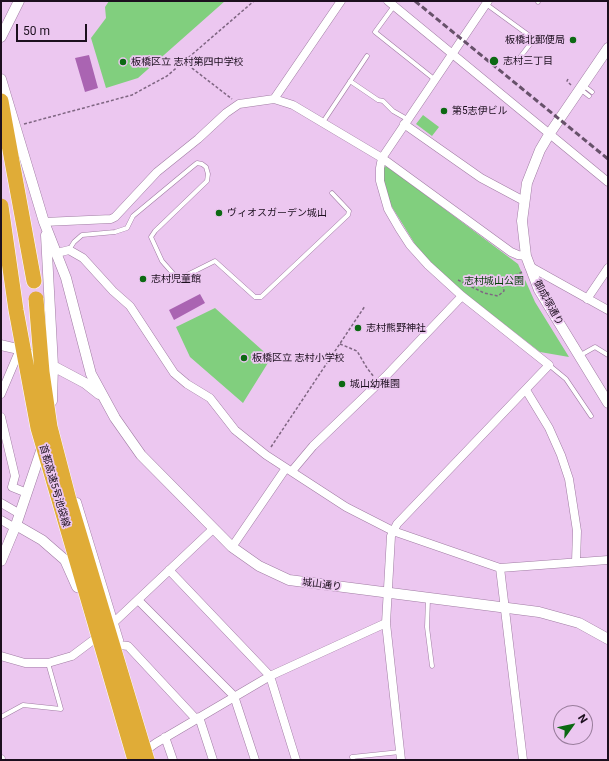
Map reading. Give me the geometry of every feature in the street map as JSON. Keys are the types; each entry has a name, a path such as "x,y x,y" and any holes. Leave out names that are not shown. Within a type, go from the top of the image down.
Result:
{"highway":[{"path":"1,101 34,281"},
{"name":"首都高速5号池袋線","path":"1,206 17,317 38,428 135,760"},
{"name":"首都高速5号池袋線","path":"36,299 42,372 50,427 70,500 149,753"}],"street":[{"path":"1,37 19,1"},
{"path":"274,99 341,1"},
{"path":"401,756 386,623 391,536 397,524 550,365 462,296 428,265 410,245 399,228 382,192 380,168 382,158 487,2"},
{"path":"391,4 608,182"},
{"name":"御成塚通り","path":"608,48 579,87 550,133 533,166 524,201 523,235 527,268 538,290 608,403"},
{"path":"1,79 45,225 66,278 91,374 105,401"},
{"path":"45,225 111,219 115,217 157,172 238,104 274,99 293,105 382,158 511,252 526,256"},
{"path":"406,122 481,178 524,201"},
{"path":"1,561 16,527 51,425 53,366 45,225"},
{"path":"1,245 18,352 39,458"},
{"path":"57,253 69,250 83,258 113,291 130,306 174,373 187,384 210,398 235,430 289,470 346,507 393,531 500,568 608,560"},
{"path":"527,268 608,310"},
{"path":"587,299 608,268"},
{"path":"232,547 289,470 380,383 462,296"},
{"path":"1,345 53,366 91,387 105,401"},
{"path":"1,394 18,352"},
{"path":"526,390 549,428 569,479 577,531 576,562"},
{"name":"城山通り","path":"105,401 141,455 232,547 263,569 289,580 561,616 590,628 608,639"},
{"path":"1,417 4,443 15,476 12,487 27,493"},
{"path":"51,425 84,521 114,622 149,753 154,760"},
{"path":"1,503 20,514"},
{"path":"1,520 42,540 64,560 74,577 129,760"},
{"path":"1,656 25,663 48,663 72,656 94,641 213,529"},
{"path":"500,568 523,760"},
{"path":"169,570 270,676 296,760"},
{"path":"138,600 234,696 255,760"},
{"path":"135,760 149,753 165,737 270,676 386,623"},
{"path":"120,645 128,646 198,718 213,760"},
{"path":"165,737 173,760"}],"lane":[{"path":"487,2 534,39 521,56"},
{"path":"391,4 375,32 434,79"},
{"path":"323,122 367,56"},
{"path":"350,81 378,100 383,101 406,122"},
{"path":"579,87 590,94"},
{"path":"69,250 74,242 82,235 115,232 127,228 133,216 197,163 202,164 206,167 208,174 207,180 155,231 151,237 162,262 179,279 215,261 255,297 261,297 348,215 349,211 332,193"},
{"path":"578,356 595,346 608,355"},
{"path":"550,365 566,379 591,416"},
{"path":"428,598 427,627 432,666"},
{"path":"1,717 23,705 61,708 48,663"},
{"path":"353,760 352,757 401,756"}],"path":[{"path":"16,126 132,95 167,76 254,1"},
{"path":"184,62 238,104"},
{"path":"568,79 567,82 579,87"},
{"path":"455,280 459,280 484,293 498,296 504,292 502,282 527,268"},
{"path":"266,454 365,306"},
{"path":"340,344 357,351 367,368 380,383"}],"green space":[{"path":"109,1 225,1 138,78 106,88 91,38 106,18 105,7"},
{"path":"423,115 439,127 432,136 416,124"},
{"name":"志村城山公園","path":"387,166 518,264 535,302 569,357 540,352 444,277 418,249 389,202 384,182 383,167"},
{"path":"215,308 271,358 243,403 190,357 176,327"}],"shaded area":[{"path":"89,55 98,88 85,92 75,58"},
{"path":"200,294 205,303 174,320 169,310"}],"railway":[{"path":"415,1 608,159"}],"place":[{"name":"板橋北郵便局","path":"573,40"},
{"name":"志村三丁目","path":"494,61"},
{"name":"板橋区立 志村第四中学校","path":"123,62"},
{"name":"第5志伊ビル","path":"444,111"},
{"name":"ヴィオスガーデン城山","path":"219,213"},
{"name":"志村児童館","path":"143,279"},
{"name":"志村熊野神社","path":"358,328"},
{"name":"板橋区立 志村小学校","path":"244,358"},
{"name":"城山幼稚園","path":"342,384"}]}
